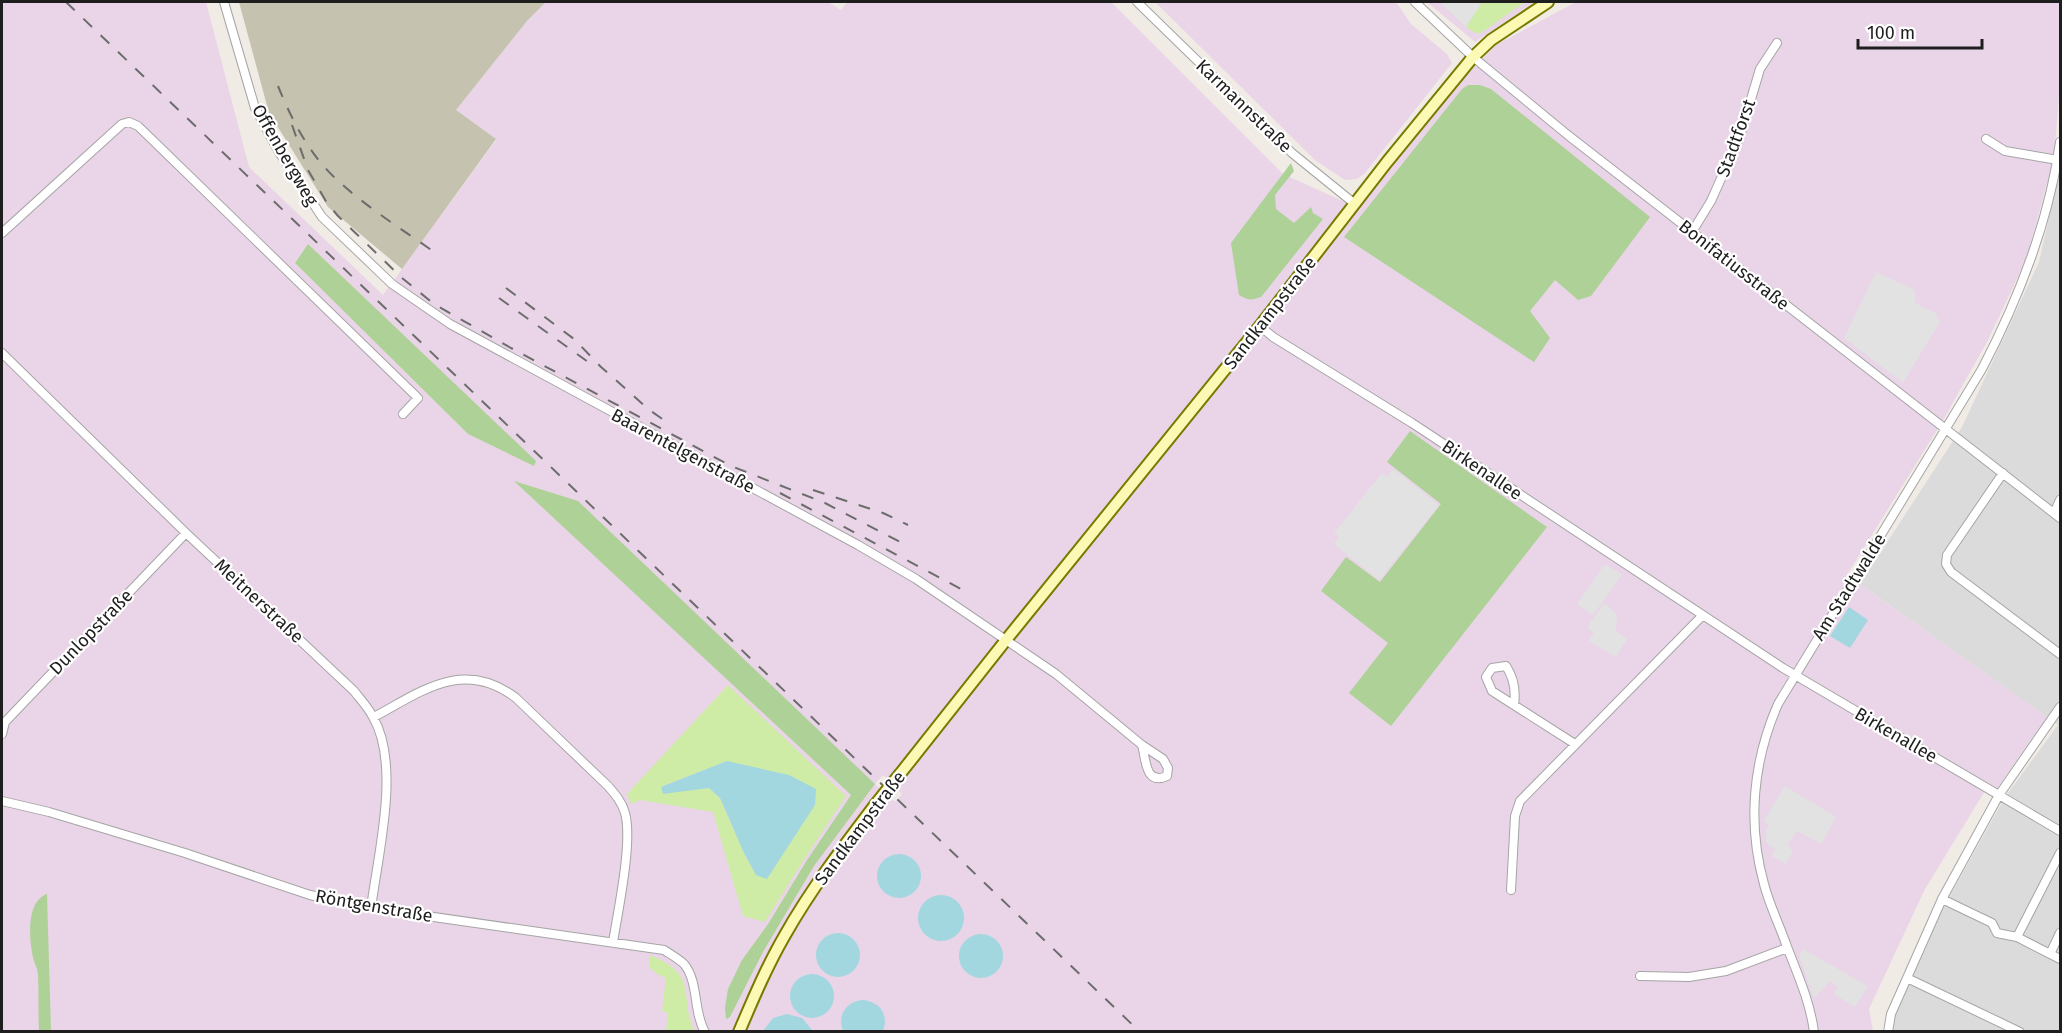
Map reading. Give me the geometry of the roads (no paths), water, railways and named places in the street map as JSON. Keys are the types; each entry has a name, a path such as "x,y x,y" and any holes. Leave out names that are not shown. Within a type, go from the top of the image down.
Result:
{"street":[{"name":"Offenbergweg","path":"224,2 255,108 279,152 322,217 363,258"},
{"name":"Karmannstraße","path":"1137,2 1292,153 1355,204"},
{"name":"Bonifatiusstraße","path":"1415,2 1473,57 1569,136 2057,516"},
{"name":"Sandkampstraße","path":"739,1032 756,991 785,935 829,867 900,774 1473,57 1491,40 1548,2"},
{"name":"Stadtforst","path":"1692,232 1711,201 1740,136 1760,69 1777,43"},
{"path":"2,233 122,124 129,122 138,126 418,398 403,414"},
{"path":"1986,139 2005,151 2058,160"},
{"name":"Am Stadtwalde","path":"1814,1032 1804,991 1764,885 1758,858 1754,832 1758,764 1778,704 1982,369 2014,303 2031,261 2046,212 2061,142"},
{"name":"Baarentelgenstraße","path":"363,258 407,296 450,324 858,545 916,579 1006,640"},
{"name":"Birkenallee","path":"1260,326 1412,423 1795,676 2061,831"},
{"name":"Meitnerstraße","path":"2,353 186,533 354,691 374,717 385,751 388,784 371,908"},
{"path":"2003,473 1947,555 1946,564 1951,572 2061,654"},
{"path":"2057,516 2061,500"},
{"name":"Dunlopstraße","path":"2,734 5,722 186,533"},
{"path":"1511,891 1515,816 1520,801 1702,616"},
{"path":"1006,640 1056,674 1142,745"},
{"path":"1514,705 1515,693 1511,673 1506,666 1492,668 1486,676 1492,691 1575,744"},
{"path":"374,717 434,685 456,679 483,681 516,698 608,786 617,796 625,813 627,846 613,942"},
{"path":"1888,1032 1891,1014 1942,899 1999,795 2061,707"},
{"name":"Röntgenstraße","path":"2,801 49,812 185,853 310,895 371,908 664,950 684,964 691,979 705,1032"},
{"path":"2018,938 2061,853"},
{"path":"1942,899 1992,923 1997,933 2018,938 2061,959"},
{"path":"2050,954 2061,933"},
{"path":"1640,976 1689,977 1726,972 1788,948"},
{"path":"1907,978 2020,1032"}],"water":[{"path":"1849,607 1868,620 1850,648 1830,636"},
{"path":"727,761 789,775 816,789 815,805 767,879 756,875 720,798 709,788 663,794 661,787"},
{"path":"899,854 914,861 921,876 914,891 899,898 884,891 877,876 884,861"},
{"path":"941,895 957,902 964,918 957,934 941,941 925,934 918,918 925,902"},
{"path":"838,933 853,940 860,955 853,970 838,977 823,970 816,955 823,940"},
{"path":"981,934 990,935 997,940 1002,947 1002,965 997,972 990,977 981,978 972,977 965,972 960,965 959,956 960,947 965,940 972,935"},
{"path":"812,974 827,981 834,996 827,1011 812,1018 797,1011 790,996 797,981"},
{"path":"862,1000 874,1003 882,1010 885,1020 883,1031 843,1031 841,1020 844,1010 851,1003"},
{"path":"787,1014 802,1018 813,1031 763,1031 773,1018"}],"railway":[{"path":"66,2 1140,1032"},
{"path":"278,86 301,134 324,167 357,197 437,254"},
{"path":"292,125 308,170 327,203 402,278 434,304 731,466 825,503 902,543"},
{"path":"506,288 574,339 648,409 671,425"},
{"path":"499,298 591,364"},
{"path":"813,490 883,513 908,525"},
{"path":"780,493 961,589"}]}
